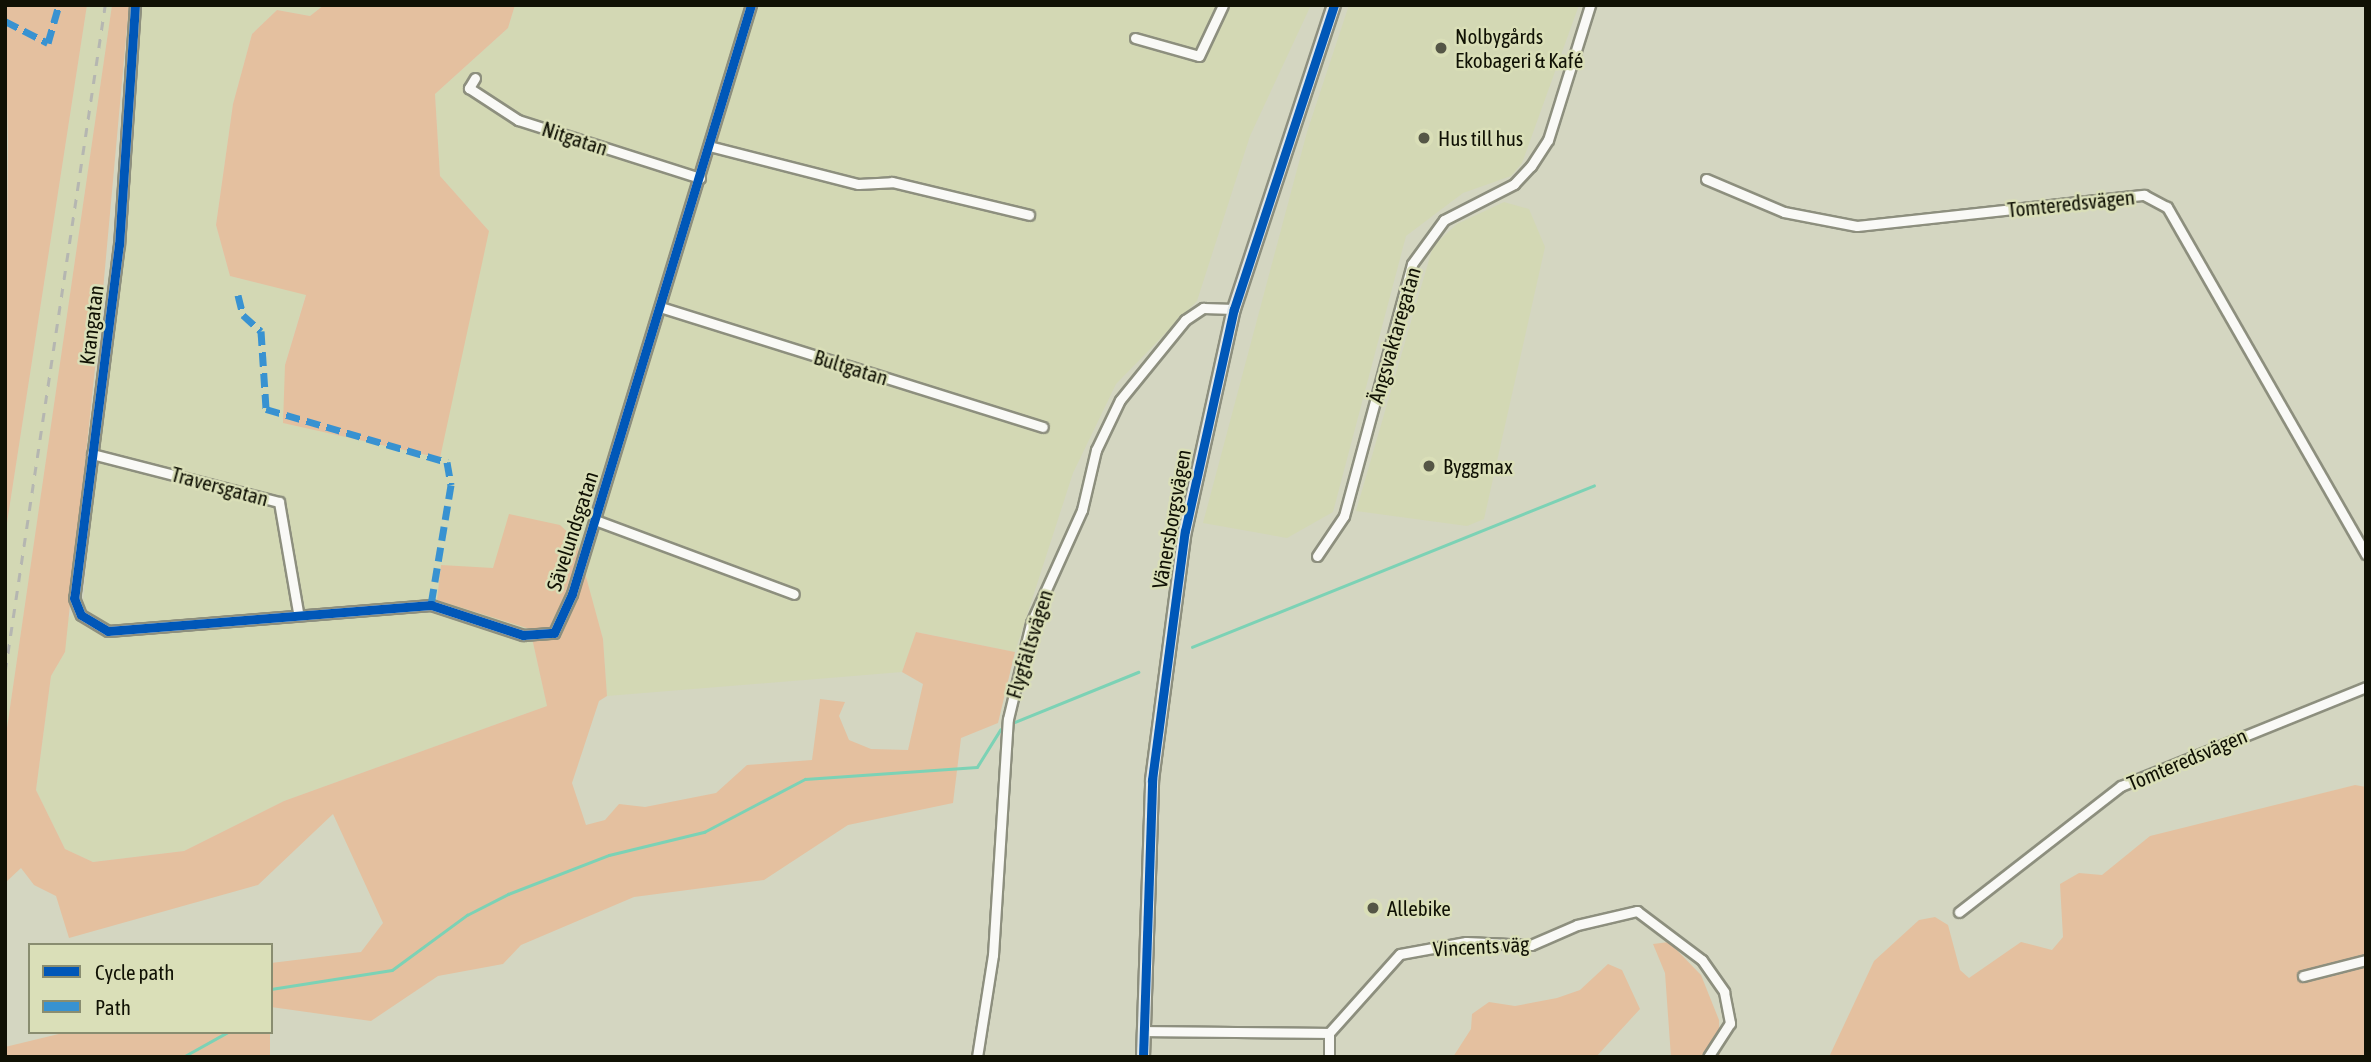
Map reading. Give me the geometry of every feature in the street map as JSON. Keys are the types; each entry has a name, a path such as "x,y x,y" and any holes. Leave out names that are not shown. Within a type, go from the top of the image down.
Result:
{"main road":[{"name":"Vänersborgsvägen","path":"1143,1057 1145,884 1163,682 1185,531 1234,309 1335,5"}],"street":[{"name":"Krangatan","path":"108,631 81,615 74,598 119,244 135,5"},
{"name":"Sävelundsgatan","path":"108,631 298,612 431,605 523,635 554,633 595,520 751,5"},
{"path":"1136,38 1199,57 1223,5"},
{"name":"Ängsvaktaregatan","path":"1317,556 1344,516 1412,264 1444,220 1514,184 1531,166 1548,140 1590,5"},
{"name":"Nitgatan","path":"475,78 468,88 518,120 700,178"},
{"path":"709,146 858,184 891,182 1029,215"},
{"name":"Tomteredsvägen","path":"1706,179 1784,212 1857,226 2144,195 2167,207 2366,554"},
{"name":"Bultgatan","path":"660,307 1043,427"},
{"name":"Flygfältsvägen","path":"977,1057 993,955 1008,719 1031,623 1082,510 1096,450 1120,400 1185,320 1203,308 1234,309"},
{"name":"Traversgatan","path":"92,454 279,502 298,612"},
{"path":"595,520 794,594"},
{"name":"Tomteredsvägen","path":"1959,912 2121,786 2366,687"},
{"name":"Vincents väg","path":"1329,1033 1401,954 1466,943 1531,945 1577,925 1637,911 1702,960 1728,998 1731,1023 1709,1057"},
{"path":"2303,976 2366,960"},
{"path":"1142,1031 1329,1033 1329,1057"}],"shaded area":[{"path":"5,5 87,5 5,536 8,142"},
{"path":"87,5 112,5 5,742 5,536"},
{"path":"112,5 129,5 101,312 65,652 51,676 36,790 65,849 93,862 184,851 284,801 547,706 530,629 437,600 441,565 493,568 509,514 560,525 576,540 603,639 607,696 599,701 572,783 586,825 605,820 619,804 645,807 716,793 747,765 812,760 820,699 845,702 839,716 849,740 871,749 908,750 923,684 902,672 916,632 1015,652 998,723 961,738 953,803 848,825 764,880 634,897 521,945 503,964 438,976 371,1021 273,1007 273,963 361,952 383,923 333,814 258,885 69,938 56,896 34,885 21,868 5,883 5,742"},
{"path":"142,5 324,5 310,16 277,10 252,34 233,104 216,225 230,276 306,294 285,365 489,231 440,176 435,94 508,28 515,5 1311,5 1250,136 1197,301 1116,384 1073,473 1015,652 917,632 902,672 607,696 603,639 591,597 501,619 530,629 547,706 284,801 184,851 93,862 65,849 36,790 51,676 65,652 65,622 83,602"},
{"path":"324,5 515,5 508,28 435,94 440,176 489,231 440,458 283,423 285,365 306,295 230,276 216,225 233,104 252,34 277,10 310,16"},
{"path":"1349,5 1579,5 1522,163 1511,176 1463,193 1406,236 1333,512 1287,538 1203,523 1307,132"},
{"path":"1504,202 1529,209 1545,247 1484,519 1467,526 1356,511 1433,246 1457,224"},
{"path":"2355,785 2366,787 2366,1057 1829,1057 1874,961 1919,920 1935,917 1948,925 1960,970 1969,978 2021,942 2052,950 2063,937 2060,884 2079,873 2102,875 2150,836"},
{"path":"1669,942 1701,975 1719,1020 1720,1057 1671,1057 1665,973 1653,944"},
{"path":"1608,964 1622,970 1640,1009 1596,1057 1453,1057 1471,1029 1472,1014 1489,1002 1515,1006 1557,998 1580,990"},
{"path":"59,1034 270,1034 270,1057 5,1057 5,1047"}],"waterway":[{"path":"1192,647 1594,485"},
{"path":"1015,722 1138,672"},
{"path":"273,989 392,970 467,915 508,894 609,855 704,832 805,779 977,767 1000,730"},
{"path":"183,1057 224,1034"}],"railway":[{"path":"5,671 105,5"}],"marked path":[{"path":"5,21 48,43 59,5"},
{"path":"238,295 243,315 261,331 266,409 447,462 451,485 431,605"}],"cycle path":[{"path":"135,5 119,244 74,598 81,615 108,631 431,605 523,635 554,633 572,594 751,5"},
{"path":"1143,1057 1152,780 1185,531 1234,309 1334,5"}],"place":[{"name":"Nolbygårds Ekobageri & Kafé","path":"1441,48"},
{"name":"Hus till hus","path":"1424,138"},
{"name":"Byggmax","path":"1429,466"},
{"name":"Allebike","path":"1373,908"}]}
